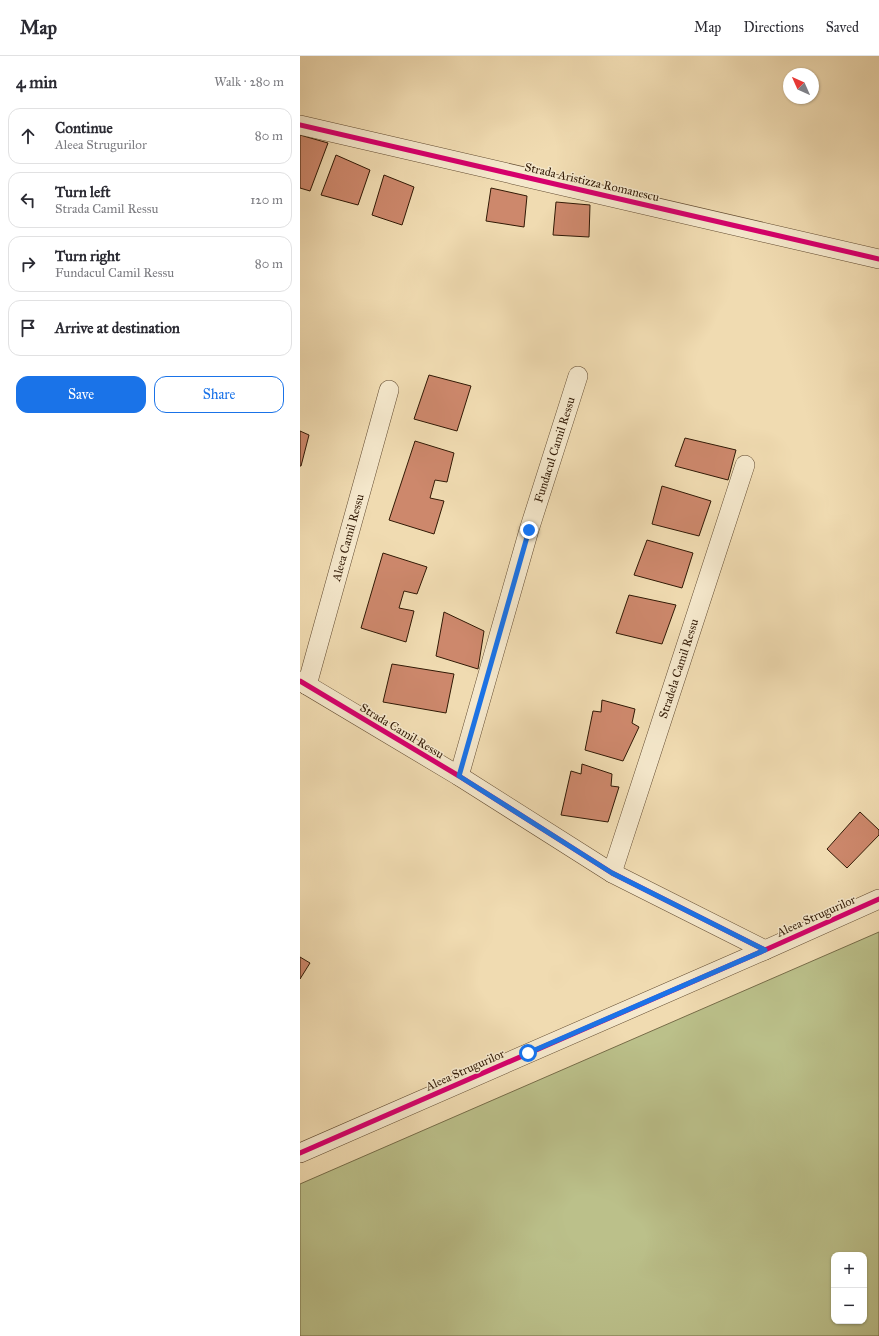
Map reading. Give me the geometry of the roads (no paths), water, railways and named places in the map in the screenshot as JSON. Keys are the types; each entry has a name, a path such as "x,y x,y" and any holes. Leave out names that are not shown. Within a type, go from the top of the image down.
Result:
{"street":[{"name":"Strada Aristizza Romanescu","path":"300,125 879,259"},
{"name":"Fundacul Camil Ressu","path":"459,776 529,530 578,376"},
{"name":"Aleea Camil Ressu","path":"303,683 389,390"},
{"name":"Stradela Camil Ressu","path":"612,873 745,465"},
{"name":"Strada Camil Ressu","path":"303,683 459,776 612,873 765,950"},
{"name":"Aleea Strugurilor","path":"300,1153 879,899"}]}
